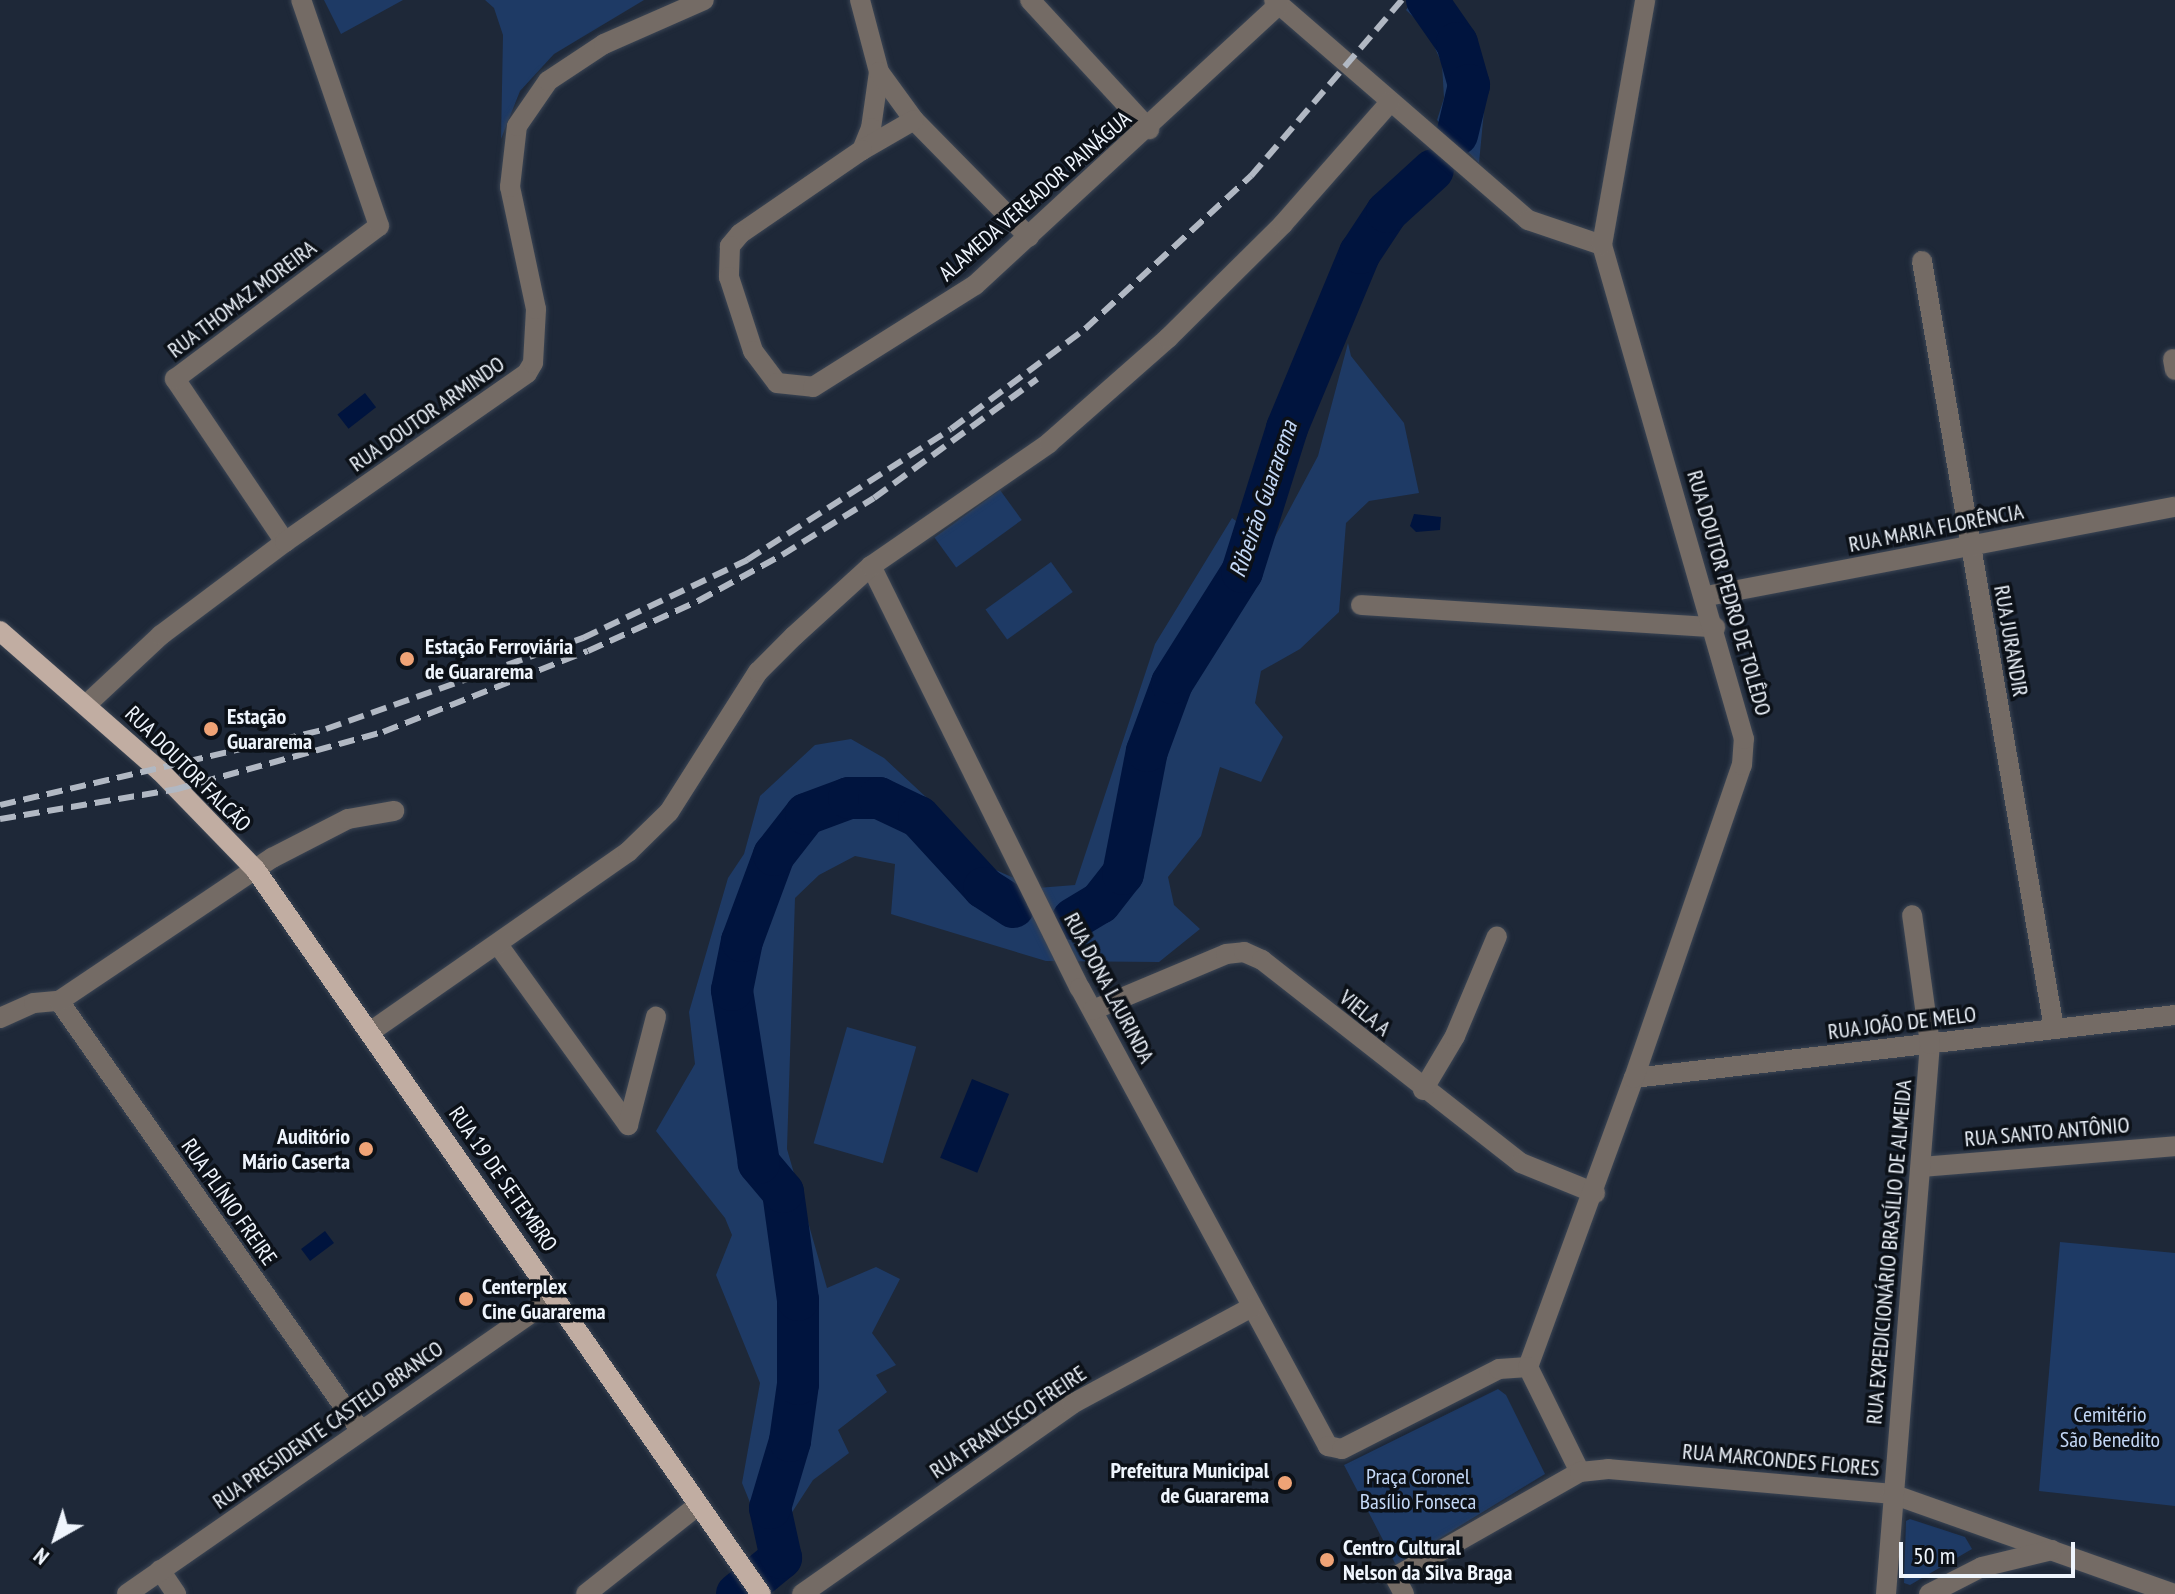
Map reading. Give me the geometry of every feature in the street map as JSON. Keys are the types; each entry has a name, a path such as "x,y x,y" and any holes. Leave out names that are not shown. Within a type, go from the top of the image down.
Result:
{"main road":[{"name":"RUA DOUTOR FALCÃO","path":"0,631 87,704 255,869"},
{"name":"RUA 19 DE SETEMBRO","path":"255,869 556,1296 697,1506 761,1594"}],"street":[{"name":"RUA THOMAZ MOREIRA","path":"285,542 175,379 379,226 301,0"},
{"name":"RUA DOUTOR ARMINDO","path":"87,704 161,635 285,542 527,373 533,363 536,309 510,187 517,126 548,81 649,22 704,0"},
{"path":"860,0 879,72 914,120 1029,237"},
{"path":"1030,0 1149,129"},
{"name":"RUA DOUTOR PEDRO DE TOLÊDO","path":"1528,1367 1595,1193 1742,765 1744,739 1707,596 1602,245 1645,0"},
{"path":"1276,3 1528,220 1602,245"},
{"name":"ALAMEDA VEREADOR PAINÁGUA","path":"914,120 862,150 740,234 730,246 729,277 753,351 777,383 813,387 934,314 1029,237 1149,129 1276,3"},
{"path":"862,150 871,128 879,72"},
{"path":"370,1032 499,946 628,852 669,812 758,672 871,566 1049,443 1168,338 1283,224 1390,102"},
{"name":"RUA JURANDIR","path":"1922,261 2054,1028"},
{"name":"RUA MARIA FLORÊNCIA","path":"1707,596 2175,507"},
{"name":"RUA DONA LAURINDA","path":"871,566 1093,1010 1328,1446 1342,1449 1499,1369 1528,1367"},
{"path":"1361,605 1715,627"},
{"path":"0,1018 34,1003 59,1001 255,869 348,819 394,811"},
{"name":"RUA EXPEDICIONÁRIO BRASÍLIO DE ALMEIDA","path":"1886,1594 1930,1044 1912,915"},
{"path":"1423,1090 1455,1036 1497,936"},
{"path":"499,946 628,1125 656,1017"},
{"name":"VIELA A","path":"1093,1010 1226,954 1244,952 1262,960 1423,1090 1521,1163 1595,1193"},
{"name":"RUA PLÍNIO FREIRE","path":"59,1001 361,1431"},
{"name":"RUA JOÃO DE MELO","path":"1634,1078 2175,1015"},
{"name":"RUA SANTO ANTÔNIO","path":"1922,1167 2175,1146"},
{"name":"RUA PRESIDENTE CASTELO BRANCO","path":"127,1594 556,1296"},
{"name":"RUA FRANCISCO FREIRE","path":"802,1594 1072,1404 1252,1307"},
{"path":"1528,1367 1580,1472"},
{"name":"RUA MARCONDES FLORES","path":"1400,1586 1580,1472 1608,1469 1892,1494 2174,1594"},
{"path":"586,1594 697,1506"},
{"path":"1982,1525 1990,1548 1982,1567"},
{"path":"1929,1594 1982,1567 2054,1550"},
{"path":"160,1570 176,1594"}],"green space":[{"path":"324,0 403,0 341,34"},
{"path":"485,0 644,0 554,54 520,91 501,139 503,35 494,8"},
{"path":"1413,0 1449,0 1481,53 1486,90 1479,163 1437,120 1444,98 1442,64 1427,30 1406,10"},
{"path":"1348,343 1351,356 1404,423 1419,493 1369,501 1346,523 1339,612 1300,649 1261,671 1255,703 1283,737 1261,782 1220,767 1201,836 1168,877 1174,905 1200,929 1159,962 1046,961 891,914 895,864 855,856 819,875 795,898 787,1149 827,1288 876,1267 900,1279 872,1333 896,1365 876,1375 887,1392 838,1430 849,1453 813,1480 787,1520 763,1502 751,1505 742,1483 760,1383 716,1275 732,1235 725,1218 656,1131 695,1064 689,1012 728,878 744,854 760,796 815,745 851,739 884,758 927,798 982,864 1037,888 1075,885 1155,644 1232,518 1270,546 1318,456"},
{"path":"1000,490 1022,520 956,568 934,538"},
{"path":"1051,562 1073,592 1007,640 985,610"},
{"path":"847,1027 916,1047 883,1163 814,1143"},
{"name":"Cemitério São Benedito","path":"2060,1242 2175,1253 2175,1506 2039,1491"},
{"name":"Praça Coronel Basílio Fonseca","path":"1498,1389 1506,1395 1545,1474 1396,1565 1344,1465"},
{"path":"1910,1519 1965,1537 1972,1549 1910,1585 1904,1583 1906,1521"}],"shaded area":[{"path":"365,393 376,407 349,429 337,415"},
{"path":"1414,514 1441,517 1440,530 1416,532 1410,526"},
{"path":"972,1079 1009,1094 977,1173 940,1158"},
{"path":"325,1231 334,1243 310,1261 301,1249"}],"waterway":[{"name":"Ribeirão Guararema","path":"1427,0 1457,43 1469,85 1457,135"},
{"name":"Ribeirão Guararema","path":"1073,919 1100,903 1123,874 1147,751 1172,683 1242,572 1287,428 1360,253 1387,212 1433,170"},
{"name":"Ribeirão Guararema","path":"737,1594 781,1558 770,1508 790,1441 798,1384 798,1300 783,1192 759,1163 732,990 742,941 774,855 806,814 849,798 879,798 919,817 984,888 1013,907"}],"railway":[{"path":"0,805 326,729 583,638 747,560 951,429 1085,329 1251,176 1402,0"},
{"path":"0,819 177,789 383,732 588,651 698,601 782,555 874,498 1037,379"}],"place":[{"name":"Estação Ferroviária de Guararema","path":"407,659"},
{"name":"Estação Guararema","path":"211,729"},
{"name":"Auditório Mário Caserta","path":"366,1149"},
{"name":"Centerplex Cine Guararema","path":"466,1299"},
{"name":"Prefeitura Municipal de Guararema","path":"1285,1483"},
{"name":"Centro Cultural Nelson da Silva Braga","path":"1327,1560"}]}
